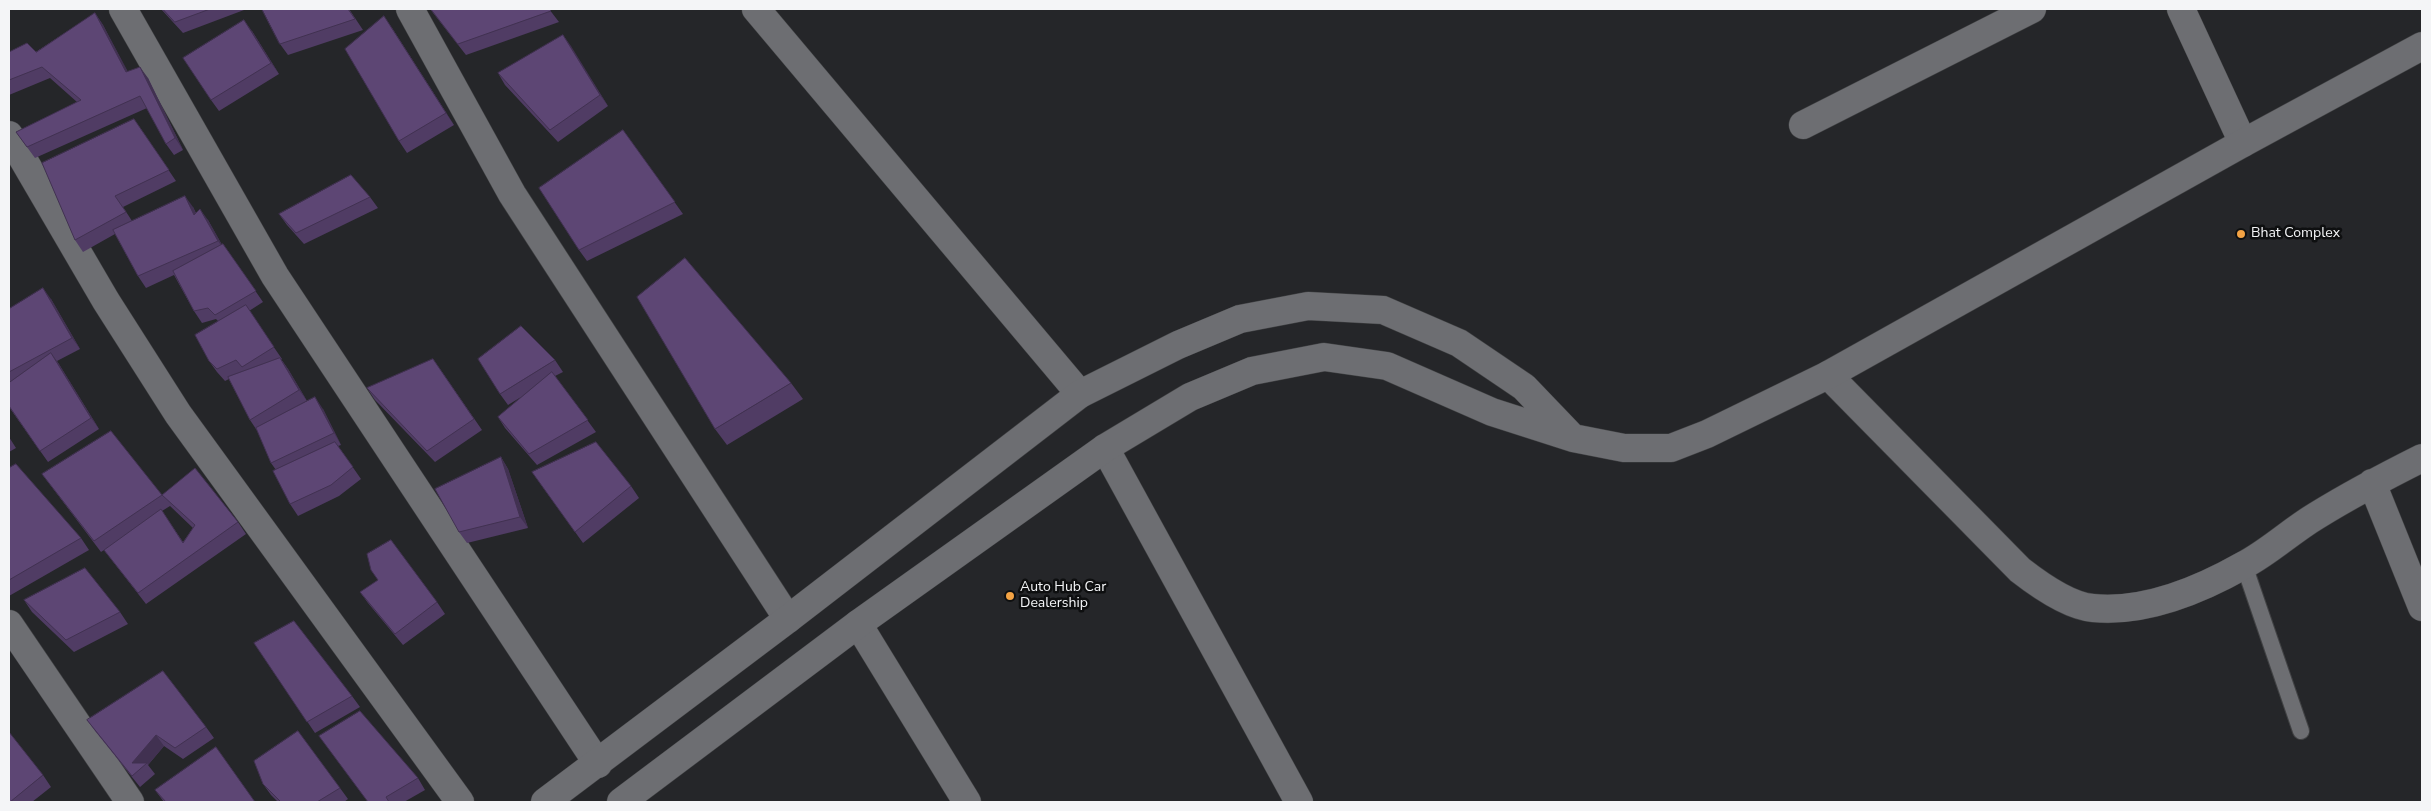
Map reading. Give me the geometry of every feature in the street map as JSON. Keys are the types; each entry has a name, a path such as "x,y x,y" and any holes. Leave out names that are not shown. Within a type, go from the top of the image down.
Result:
{"street":[{"path":"122,9 275,276 598,764"},
{"path":"410,9 512,194 788,619"},
{"path":"756,9 1080,394"},
{"path":"1802,124 2032,9"},
{"path":"2181,9 2243,143"},
{"path":"621,802 858,624 1105,448 1190,398 1252,371 1324,358 1387,366 1492,412 1573,438 1624,448 1671,448 1707,434 1828,375 2243,143 2422,46"},
{"path":"9,135 106,301 178,414 460,802"},
{"path":"545,802 598,764 1080,394 1178,345 1240,319 1308,306 1383,310 1459,342 1524,387 1573,438"},
{"path":"1828,375 1976,528 2020,570 2048,592 2091,608 2139,608 2174,597 2244,565 2314,517 2372,483 2422,458"},
{"path":"1105,448 1299,802"},
{"path":"2372,483 2422,607"},
{"path":"9,624 130,802"},
{"path":"858,624 967,802"}],"lane":[{"path":"2244,565 2301,731"}],"building":[{"path":"163,9 210,9 175,22"},
{"path":"262,9 348,9 355,19 280,44"},
{"path":"431,9 549,9 551,11 458,44"},
{"path":"95,13 126,72 140,67 175,138 166,144 140,96 27,147 16,132 81,100 42,67 9,80 9,52 27,43 36,52"},
{"path":"384,16 446,113 399,141 345,49"},
{"path":"244,20 271,63 211,100 183,58"},
{"path":"563,35 600,95 550,130 498,73"},
{"path":"134,119 169,170 115,196 126,212 75,240 42,163"},
{"path":"623,130 675,202 579,250 539,188"},
{"path":"351,175 370,197 296,233 279,214"},
{"path":"185,196 194,215 200,209 218,241 138,276 113,230"},
{"path":"223,244 256,291 215,315 208,308 194,311 173,271"},
{"path":"685,258 791,383 715,429 637,297"},
{"path":"43,288 72,338 9,372 9,309"},
{"path":"246,305 274,347 242,367 236,360 217,369 209,361 195,335"},
{"path":"521,326 555,360 500,394 478,359"},
{"path":"51,353 91,418 40,451 9,406 9,383"},
{"path":"280,358 299,390 250,420 228,377"},
{"path":"433,359 474,419 427,451 367,388"},
{"path":"552,372 588,420 529,454 498,417"},
{"path":"315,397 334,433 271,463 256,428"},
{"path":"111,431 162,495 94,541 42,474"},
{"path":"335,442 353,467 331,485 290,504 273,471"},
{"path":"596,442 631,486 575,532 532,472"},
{"path":"501,457 520,517 459,532 435,489"},
{"path":"16,464 81,538 9,580 9,468"},
{"path":"195,468 238,522 138,593 104,550 161,509 183,543 195,525 162,495"},
{"path":"391,540 437,602 395,634 360,592 378,580 371,570 367,554"},
{"path":"85,568 120,612 66,640 24,600"},
{"path":"294,621 352,696 307,722 254,643"},
{"path":"163,671 206,727 175,748 156,735 132,763 147,763 132,776 87,720"},
{"path":"360,711 418,778 386,797 389,802 368,802 319,736"},
{"path":"298,731 340,788 317,802 281,802 263,784 254,761"},
{"path":"9,732 43,775 10,802 9,802"},
{"path":"216,747 255,802 166,802 155,790"}],"place":[{"name":"Bhat Complex","path":"2241,234"},
{"name":"Auto Hub Car Dealership","path":"1010,596"}]}
